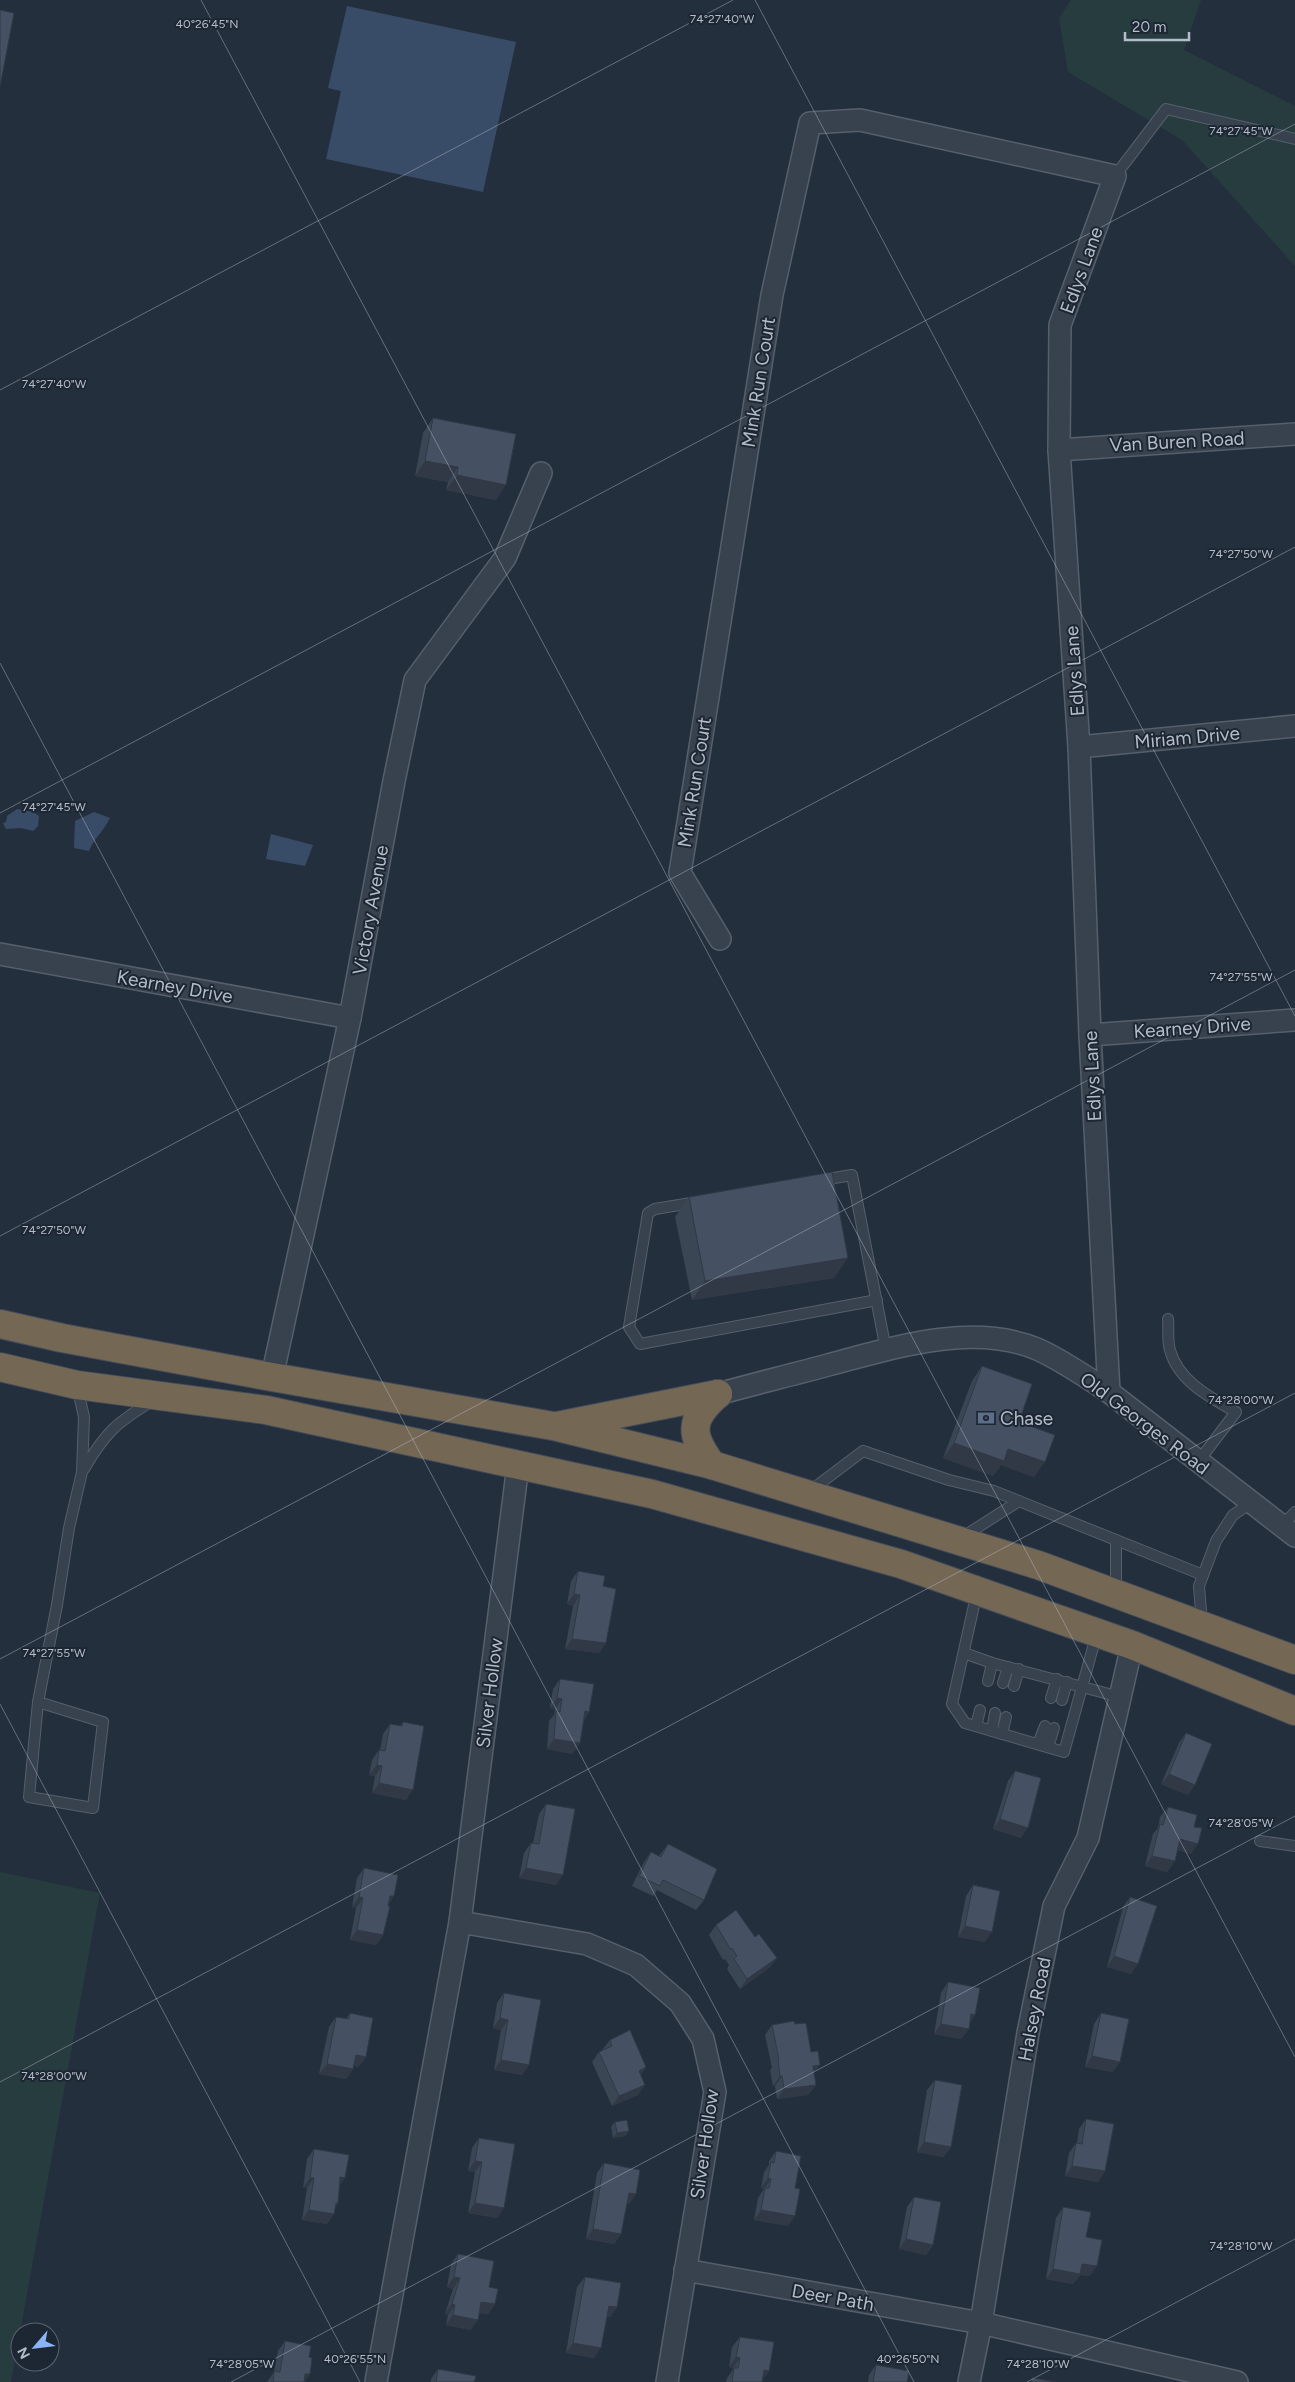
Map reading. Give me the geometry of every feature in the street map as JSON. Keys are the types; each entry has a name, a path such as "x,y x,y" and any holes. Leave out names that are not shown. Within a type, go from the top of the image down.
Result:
{"highway":[{"path":"0,1324 62,1338 272,1377 553,1426 712,1465 1038,1565 1295,1660"},
{"path":"0,1367 77,1385 266,1410 662,1497 901,1564 1132,1644 1295,1711"},
{"path":"266,1410 272,1377"},
{"path":"553,1426 718,1394"},
{"path":"712,1465 699,1448 695,1430 702,1411 718,1394"}],"street":[{"name":"Mink Run Court","path":"720,939 680,873 772,294 810,123 860,120 1115,176"},
{"name":"Edlys Lane","path":"1109,1392 1090,1035 1079,747 1059,450 1060,325 1115,176"},
{"name":"Van Buren Road","path":"1059,450 1295,434"},
{"name":"Victory Avenue","path":"272,1377 350,1018 394,781 415,680 505,558 541,473"},
{"name":"Miriam Drive","path":"1079,747 1295,726"},
{"name":"Kearney Drive","path":"0,954 350,1018"},
{"name":"Kearney Drive","path":"1090,1035 1295,1020"},
{"name":"Old Georges Road","path":"718,1394 886,1350 952,1339 984,1338 1011,1343 1036,1349 1080,1373 1109,1392 1251,1503 1291,1525"},
{"name":"Silver Hollow","path":"376,2382 460,1922 518,1464"},
{"name":"Halsey Road","path":"969,2382 981,2323 1028,2033 1054,1906 1088,1838 1132,1644"},
{"name":"Silver Hollow","path":"460,1922 586,1944 636,1964 680,2003 703,2039 716,2092 667,2382"},
{"name":"Deer Path","path":"685,2270 981,2323 1238,2382"}],"lane":[{"name":"Edlys Lane","path":"1115,176 1166,109 1295,139"},
{"path":"813,1182 852,1175 886,1350"},
{"path":"705,1200 655,1208 648,1212 629,1327 640,1344 877,1300"},
{"path":"1168,1319 1170,1349 1177,1366 1202,1392 1236,1412 1198,1462"},
{"path":"38,1702 103,1722 93,1808 29,1797 38,1702 57,1605 69,1528 82,1472 84,1416 77,1385"},
{"path":"82,1472 100,1441 122,1419 160,1396"},
{"path":"806,1494 863,1451 949,1480 994,1491 1202,1576"},
{"path":"957,1540 1019,1501"},
{"path":"1202,1625 1199,1586 1202,1576 1216,1542 1234,1514 1251,1503"},
{"path":"1116,1540 1116,1594"},
{"path":"977,1591 952,1704 965,1723 1064,1752 1097,1632"},
{"path":"964,1653 1120,1697"},
{"path":"988,1681 992,1662"},
{"path":"1003,1683 1008,1666"},
{"path":"1014,1686 1019,1669"},
{"path":"1051,1698 1062,1680"},
{"path":"1062,1680 1062,1700"},
{"path":"976,1726 980,1710"},
{"path":"995,1713 997,1732"},
{"path":"997,1732 1006,1717"},
{"path":"1043,1746 1049,1727"},
{"path":"1260,1841 1295,1846"}],"green space":[{"path":"1071,0 1201,0 1184,50 1295,106 1295,266 1182,140 1068,72 1059,18"},
{"path":"0,1872 100,1893 22,2322 10,2322 10,2372 13,2372 11,2382 0,2382"}],"water":[{"path":"347,6 516,42 483,192 326,159 341,91 328,88"},
{"path":"17,809 33,812 39,816 38,826 33,831 21,828 6,829 3,823 6,822 7,816"},
{"path":"94,812 110,818 89,851 74,848 75,821"},
{"path":"271,834 313,845 305,866 266,859"}],"building":[{"path":"0,10 14,13 0,87"},
{"path":"433,418 516,434 506,485 457,475 458,467 425,461"},
{"path":"832,1172 848,1258 705,1281 689,1197"},
{"name":"Chase","path":"982,1366 1032,1384 1019,1422 1055,1435 1045,1462 1008,1449 1004,1461 954,1443"},
{"path":"578,1571 605,1576 603,1586 616,1589 606,1643 572,1639 580,1595 574,1594"},
{"path":"560,1679 594,1684 589,1712 585,1711 580,1743 554,1739 556,1711 560,1712 562,1699 557,1698"},
{"path":"403,1722 424,1726 413,1790 379,1783 382,1766 377,1765 379,1750 385,1751 390,1724 402,1726"},
{"path":"1186,1733 1212,1744 1195,1785 1169,1774"},
{"path":"1015,1771 1041,1778 1028,1828 1000,1819"},
{"path":"546,1804 575,1809 563,1875 526,1868 531,1843 539,1844"},
{"path":"1168,1807 1197,1815 1194,1827 1202,1828 1198,1844 1180,1839 1175,1861 1152,1856 1160,1824 1163,1825"},
{"path":"668,1844 717,1869 704,1900 663,1880 660,1886 639,1876 651,1852 661,1857"},
{"path":"364,1868 398,1875 394,1896 390,1896 388,1906 390,1906 383,1935 357,1930 363,1898 359,1897"},
{"path":"973,1885 1000,1891 992,1932 965,1926"},
{"path":"1130,1897 1157,1906 1138,1964 1114,1956"},
{"path":"736,1910 755,1937 759,1934 777,1958 747,1979 734,1959 737,1956 732,1948 731,1950 716,1925"},
{"path":"948,1982 980,1988 975,2015 971,2014 969,2029 941,2024"},
{"path":"504,1993 541,2000 529,2065 501,2060 508,2020 500,2018"},
{"path":"350,2013 373,2018 366,2057 356,2055 353,2069 327,2064 336,2017 349,2019"},
{"path":"1101,2013 1129,2019 1120,2062 1092,2056"},
{"path":"794,2021 795,2024 806,2023 811,2052 818,2051 820,2065 813,2066 816,2085 784,2089 782,2076 780,2076 772,2025"},
{"path":"630,2030 646,2067 639,2071 645,2085 619,2096 599,2052 612,2046 610,2040"},
{"path":"935,2080 962,2085 951,2147 924,2142"},
{"path":"1086,2119 1114,2124 1105,2171 1072,2166 1076,2143 1082,2144"},
{"path":"627,2120 629,2131 617,2133 615,2122"},
{"path":"479,2138 515,2144 504,2208 475,2203 482,2162 475,2161"},
{"path":"314,2149 349,2155 345,2178 340,2177 338,2203 336,2203 334,2214 309,2210 314,2178 310,2178"},
{"path":"776,2151 801,2156 795,2188 800,2189 795,2216 761,2210 765,2188 769,2188 771,2179 768,2178 771,2162 774,2163"},
{"path":"604,2163 640,2170 636,2194 629,2193 621,2234 593,2229"},
{"path":"914,2197 941,2202 933,2245 906,2239"},
{"path":"1063,2207 1091,2212 1086,2237 1102,2240 1097,2266 1082,2264 1080,2274 1053,2269"},
{"path":"458,2254 494,2261 489,2287 498,2289 495,2304 481,2302 478,2320 453,2315 455,2305 452,2304 460,2278 454,2277"},
{"path":"585,2277 621,2283 617,2307 609,2306 601,2348 573,2343"},
{"path":"740,2337 774,2342 769,2371 764,2370 762,2382 732,2382 734,2368 738,2368 740,2358 736,2357"},
{"path":"285,2341 311,2346 309,2357 312,2358 310,2374 305,2374 304,2382 273,2382 274,2371 280,2372"},
{"path":"876,2365 909,2371 907,2382 873,2382"},
{"path":"438,2369 476,2376 474,2382 436,2382"},
{"path":"1032,2378 1056,2382 1031,2382"}],"place":[{"name":"Chase","path":"986,1418"}]}
